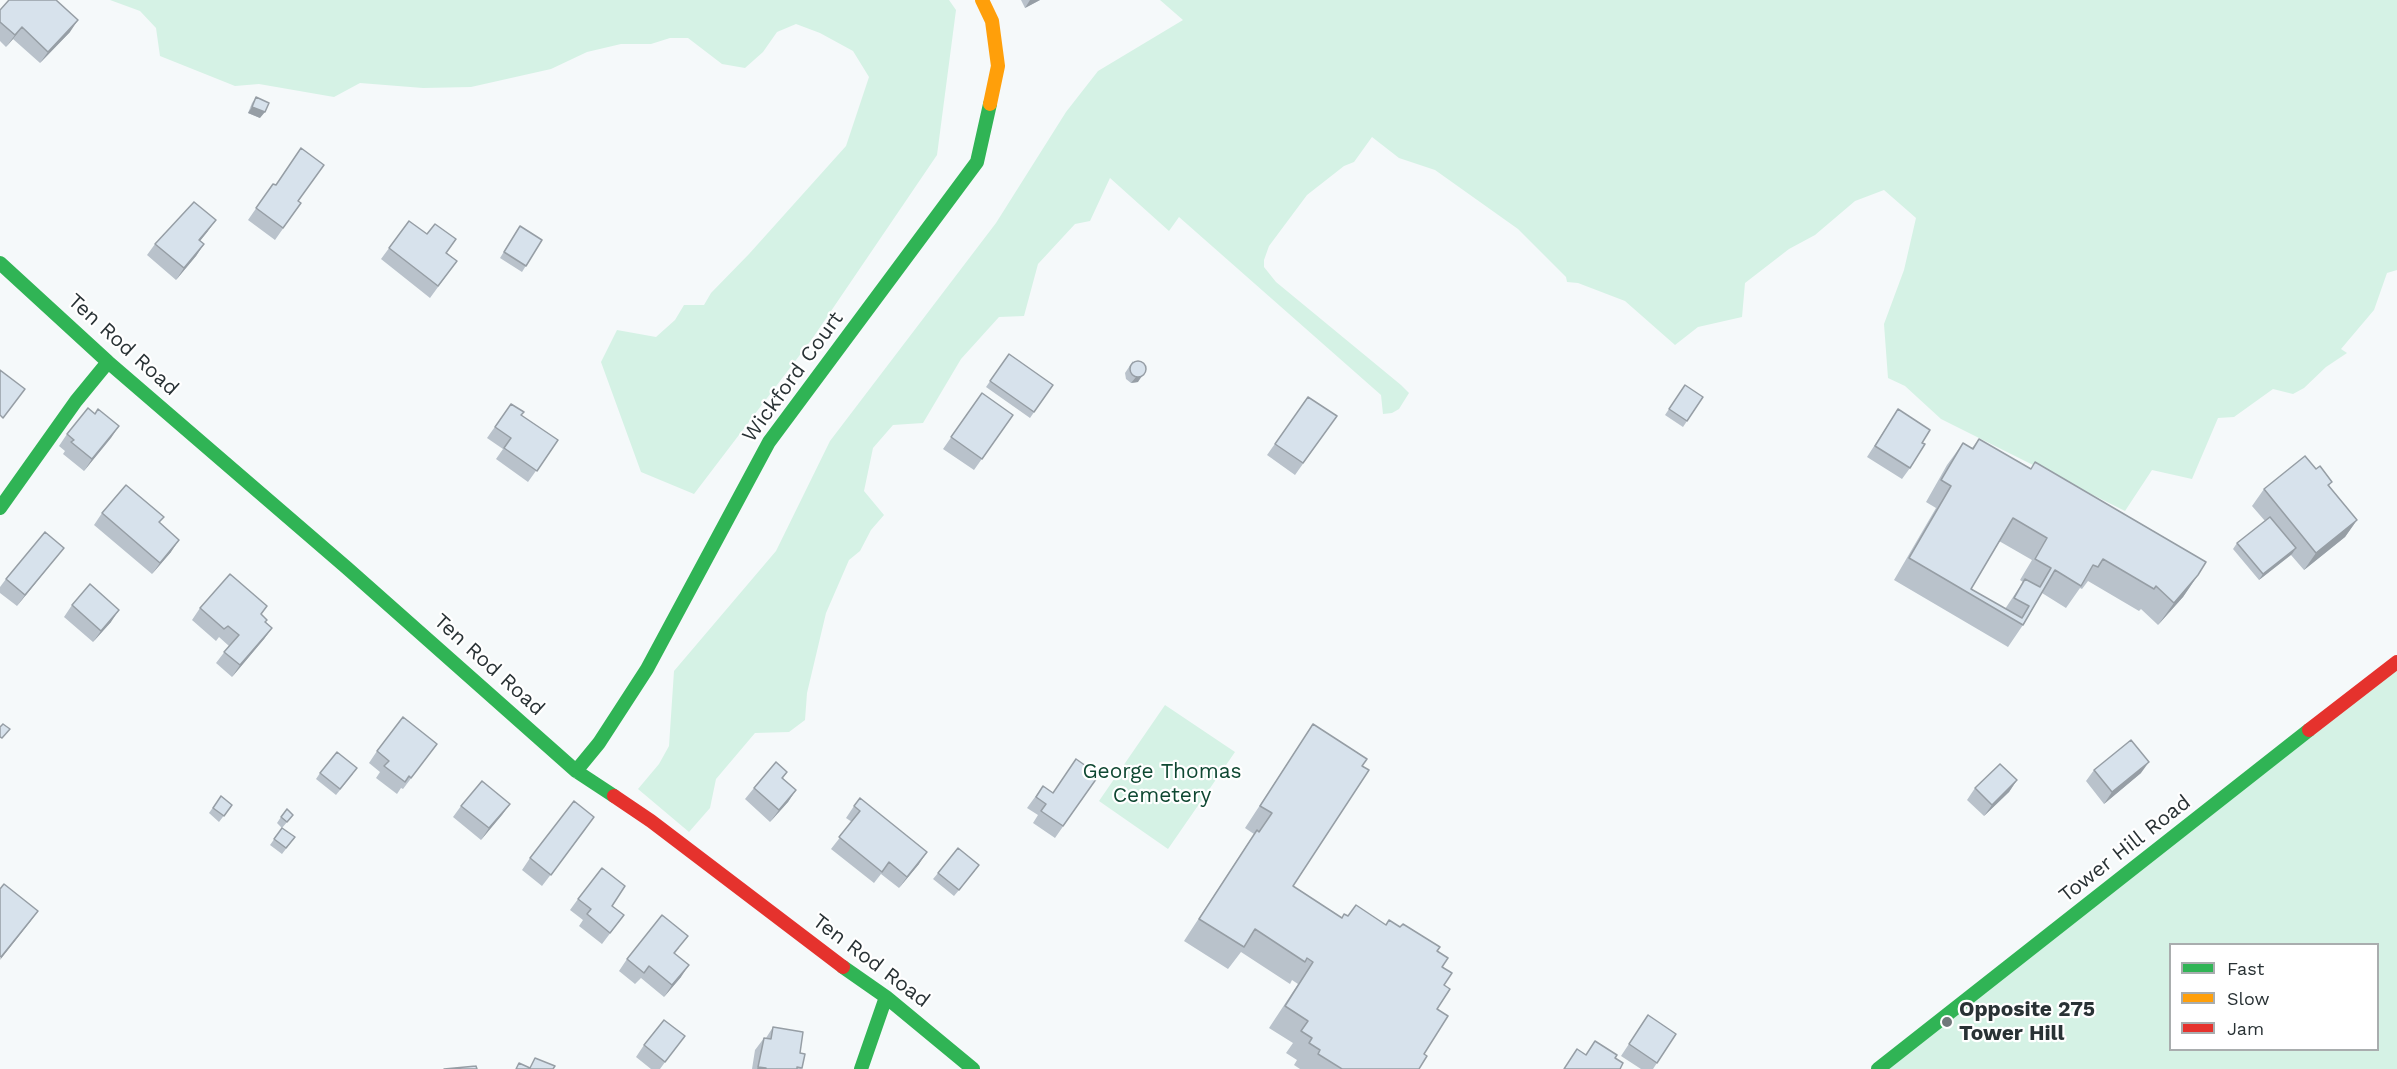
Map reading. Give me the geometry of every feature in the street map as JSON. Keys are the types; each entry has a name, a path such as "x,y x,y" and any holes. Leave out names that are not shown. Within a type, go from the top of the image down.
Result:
{"main road":[{"name":"Wickford Court","path":"576,771 606,733 647,669 769,442 977,162 998,66 992,21 982,0"},
{"name":"Ten Rod Road","path":"0,263 108,362 347,568 576,771 651,821 844,968 886,997 973,1069"},
{"path":"0,508 76,401 108,362"},
{"name":"Tower Hill Road","path":"1878,1069 2283,752 2330,712 2397,662"},
{"path":"861,1069 886,997"}],"green space":[{"path":"110,0 949,0 956,10 937,155 812,339 694,494 641,472 601,362 617,330 656,337 675,320 684,305 704,305 711,293 846,146 869,77 853,51 820,33 796,24 777,32 763,52 745,68 722,64 688,38 670,38 651,44 621,44 587,52 551,69 471,87 423,88 360,83 334,97 259,84 235,86 160,56 156,28 140,11"},
{"path":"1160,0 2397,0 2397,270 2387,273 2374,310 2341,349 2347,353 2326,367 2304,388 2293,394 2273,389 2234,417 2218,418 2192,479 2152,470 2125,511 1941,419 1905,386 1888,378 1884,324 1904,270 1916,218 1884,190 1855,201 1815,235 1789,249 1745,283 1742,317 1698,327 1675,345 1625,301 1578,283 1567,282 1566,277 1518,229 1435,170 1399,158 1372,137 1354,162 1344,166 1307,195 1269,246 1264,267 1276,282 1409,393 1399,409 1383,414 1381,395 1179,217 1169,231 1110,178 1090,221 1075,224 1038,264 1024,316 999,317 961,359 923,423 893,425 873,448 864,491 884,515 871,530 860,551 849,560 826,613 807,693 805,720 789,732 755,733 716,779 710,808 689,832 638,789 659,764 669,746 674,671 776,551 830,441 996,223 1066,112 1098,71 1183,20"},
{"path":"2397,661 2397,1069 1873,1069"},
{"name":"George Thomas Cemetery","path":"1165,705 1235,752 1168,849 1099,801"}],"building":[{"path":"9,0 56,0 78,20 48,52 22,27 15,35 0,22 0,10"},
{"path":"256,97 269,103 265,112 252,107"},
{"path":"301,148 324,165 298,201 301,203 283,228 256,208 273,184 276,185"},
{"path":"194,202 216,220 199,240 204,244 184,268 155,244"},
{"path":"409,221 427,234 435,224 456,239 446,253 457,261 438,286 389,248"},
{"path":"520,226 542,240 526,266 504,252"},
{"path":"1009,354 1053,385 1034,412 990,381"},
{"path":"1135,361 1141,361 1146,369 1144,375 1135,377 1130,372 1130,366"},
{"path":"0,370 25,389 3,418 0,415"},
{"path":"1685,385 1703,397 1687,421 1669,409"},
{"path":"982,393 1013,415 982,459 951,437"},
{"path":"1308,397 1337,416 1303,463 1275,444"},
{"path":"511,404 524,412 521,415 558,440 537,471 504,448 511,438 495,427"},
{"path":"88,408 95,414 98,409 119,426 92,459 71,442 74,440 67,434"},
{"path":"1898,409 1930,430 1922,443 1925,444 1910,468 1875,446"},
{"path":"1979,439 2031,469 2035,462 2206,562 2174,603 2156,586 2154,589 2103,559 2098,567 2093,565 2081,586 2055,570 2023,625 1909,558 1951,486 1941,480 1963,443 1973,449","holes":["2013,518 2047,538 2035,559 2051,568 2040,587 2025,579 2014,598 2029,606 2022,618 1971,589"]},
{"path":"2305,456 2316,469 2320,466 2332,482 2328,485 2357,520 2316,553 2264,489"},
{"path":"126,485 164,517 159,522 179,540 160,563 102,513"},
{"path":"2270,517 2296,548 2263,574 2237,543"},
{"path":"45,532 64,548 25,595 6,579"},
{"path":"230,574 267,606 261,614 272,628 240,665 224,652 239,635 228,626 224,629 200,608"},
{"path":"90,584 119,610 101,631 72,605"},
{"path":"403,717 437,744 411,778 409,776 405,782 384,766 389,761 377,751"},
{"path":"3,724 10,729 2,738 0,727"},
{"path":"1313,724 1367,759 1362,766 1369,770 1293,886 1342,918 1344,914 1348,916 1356,905 1386,925 1389,920 1400,927 1403,924 1440,947 1437,951 1448,958 1442,967 1452,973 1444,985 1450,989 1437,1009 1448,1016 1424,1054 1427,1056 1419,1069 1342,1069 1318,1054 1320,1050 1309,1043 1312,1038 1301,1031 1308,1021 1285,1006 1313,962 1307,958 1305,962 1255,929 1244,947 1199,919 1257,830 1259,832 1272,813 1260,806"},
{"path":"2131,740 2149,762 2112,792 2094,770"},
{"path":"337,752 357,768 340,789 320,773"},
{"path":"1076,759 1099,775 1063,826 1041,811 1046,804 1036,797 1043,786 1053,793"},
{"path":"776,762 787,772 782,778 796,790 779,810 754,788"},
{"path":"2000,764 2017,780 1992,805 1975,788"},
{"path":"482,781 510,804 489,828 461,806"},
{"path":"221,796 232,805 224,816 213,808"},
{"path":"860,798 927,852 907,877 889,862 882,872 839,837 860,811 854,806"},
{"path":"574,801 594,817 551,875 530,858"},
{"path":"287,809 293,815 287,822 281,817"},
{"path":"282,828 295,837 286,848 274,839"},
{"path":"958,848 979,865 959,890 938,873"},
{"path":"602,868 625,886 612,906 624,915 610,933 587,914 591,909 578,899"},
{"path":"4,884 38,911 1,957 0,889"},
{"path":"662,915 688,936 674,953 689,965 672,985 649,966 644,973 627,959"},
{"path":"1648,1015 1676,1034 1657,1063 1629,1044"},
{"path":"664,1020 685,1036 665,1062 644,1045"},
{"path":"773,1027 803,1032 800,1053 805,1054 802,1068 766,1069 758,1067 764,1038 771,1039"},
{"path":"1595,1041 1617,1055 1615,1058 1623,1063 1620,1069 1564,1069 1577,1049 1586,1055"},
{"path":"535,1058 555,1066 553,1069 516,1069 519,1063 530,1068"},
{"path":"476,1066 477,1069 444,1069"}],"traffic: fast":[{"path":"576,771 599,743 647,669 769,442 977,162 990,104"},
{"path":"0,263 108,362 347,568 576,771 614,796"},
{"path":"0,508 76,401 108,362"},
{"path":"1878,1069 2309,730"},
{"path":"843,967 886,997 973,1069"},
{"path":"861,1069 886,997"}],"traffic: slow":[{"path":"982,0 992,21 998,66 990,104"}],"traffic: jam":[{"path":"2309,730 2397,662"},
{"path":"614,796 651,821 843,967"}],"place":[{"name":"Opposite 275 Tower Hill","path":"1947,1022"}]}
